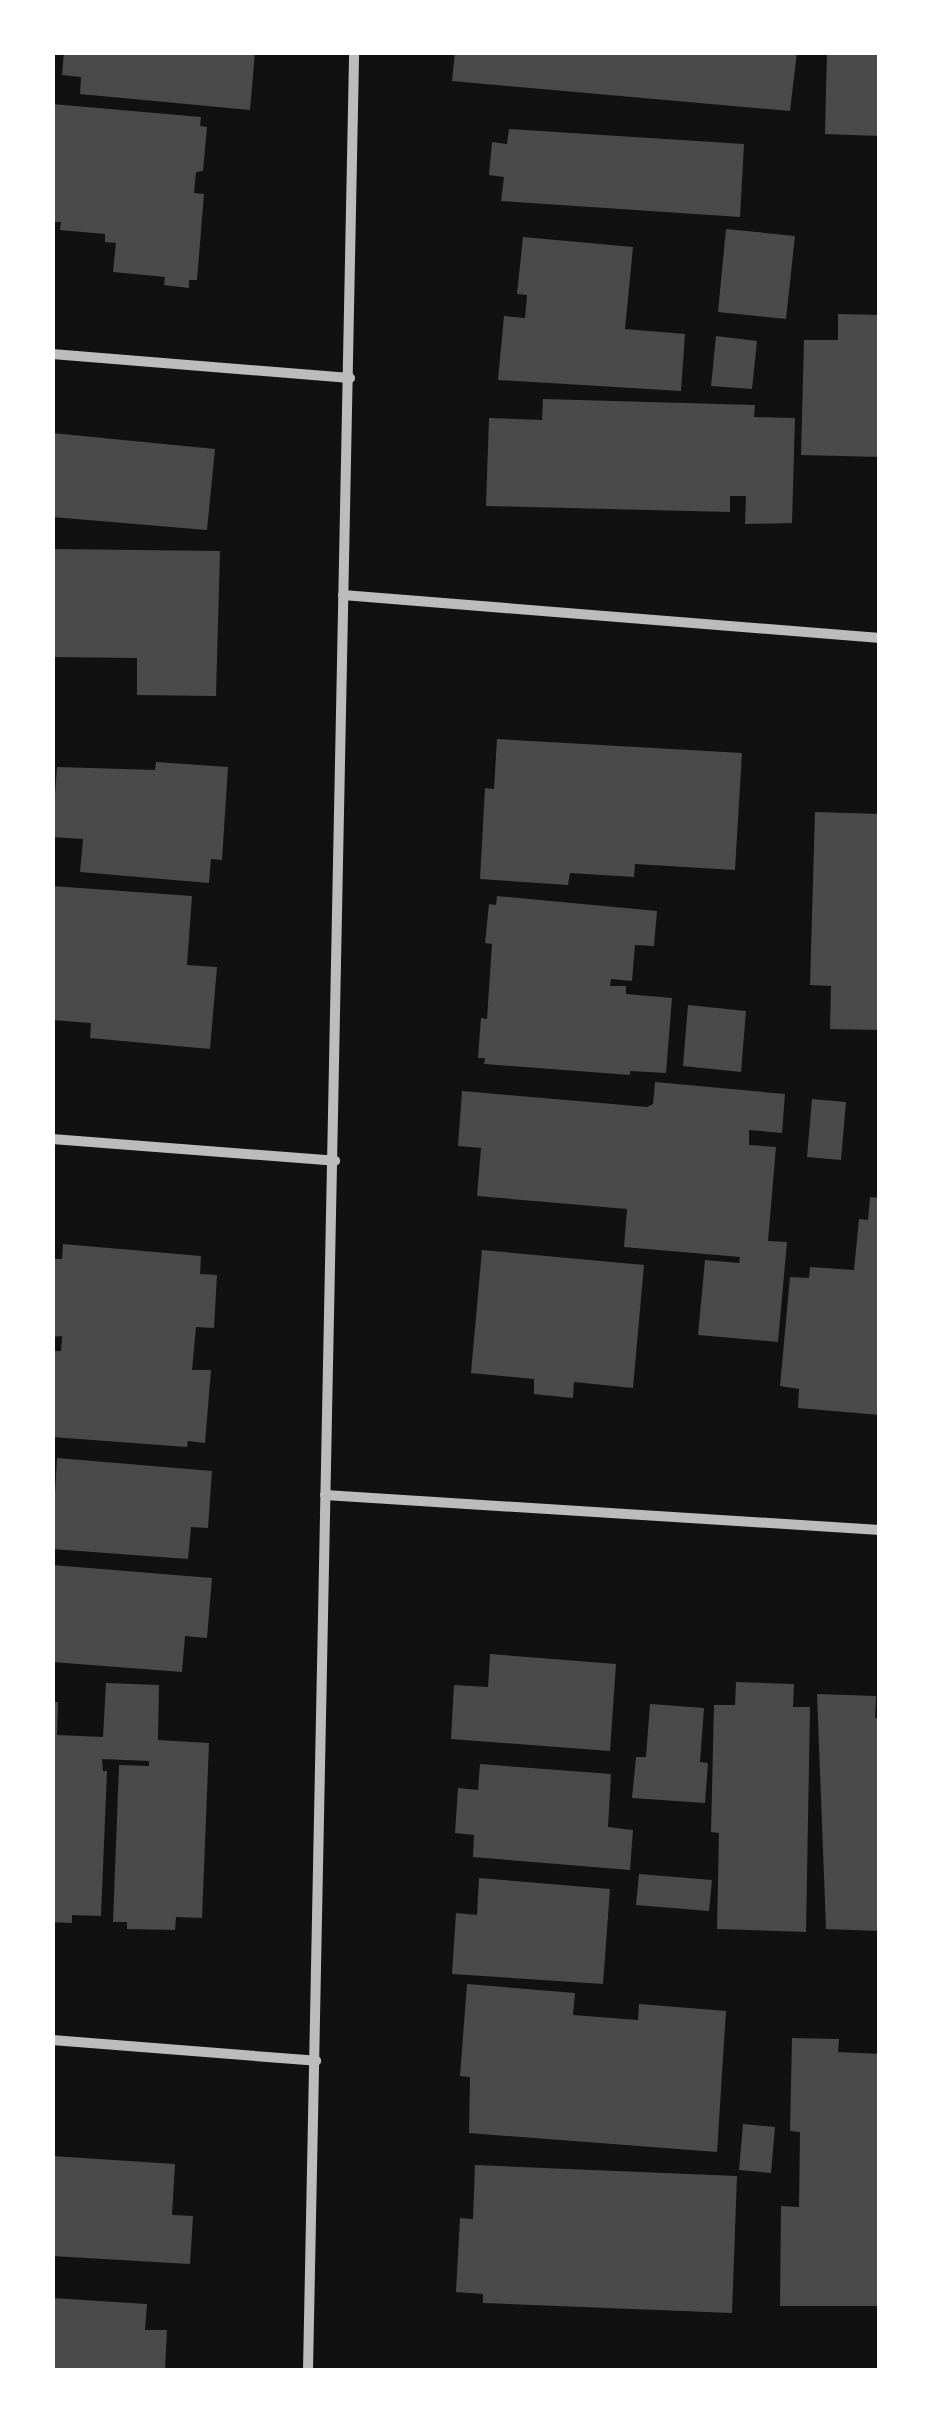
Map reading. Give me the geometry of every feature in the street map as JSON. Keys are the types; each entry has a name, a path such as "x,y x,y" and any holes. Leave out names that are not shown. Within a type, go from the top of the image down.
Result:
{"street":[{"path":"308,2370 325,1495 336,1161 342,595 350,378 354,52"},
{"path":"52,354 350,378"},
{"path":"342,595 880,638"},
{"path":"52,1139 336,1161"},
{"path":"325,1495 880,1530"},
{"path":"52,2040 316,2061"}],"building":[{"path":"64,52 255,52 250,110 80,94 81,77 62,75"},
{"path":"455,52 797,52 790,111 452,81"},
{"path":"827,52 880,52 880,136 825,134"},
{"path":"52,104 201,117 200,126 207,127 203,171 196,172 194,193 204,194 197,280 189,280 189,288 164,285 165,277 113,272 116,243 105,242 105,234 60,230 61,222 52,222"},
{"path":"509,129 744,144 740,217 501,201 504,177 489,175 492,142 507,144"},
{"path":"726,229 795,236 786,319 718,312"},
{"path":"523,237 633,247 625,329 685,334 681,391 498,380 504,316 525,318 527,295 517,294"},
{"path":"838,314 880,315 880,457 801,455 804,340 838,340"},
{"path":"716,336 757,341 752,389 711,386"},
{"path":"543,399 755,405 754,417 795,418 792,523 745,524 746,496 730,496 730,512 486,506 489,418 542,420"},
{"path":"52,433 215,449 207,530 52,517"},
{"path":"52,549 220,551 216,696 137,695 137,658 52,657"},
{"path":"497,739 742,753 735,870 635,864 634,877 570,873 568,885 480,879 485,788 494,789"},
{"path":"156,762 228,767 222,860 211,859 209,883 80,872 83,839 52,837 57,767 155,770"},
{"path":"815,812 880,814 880,1030 830,1029 831,986 810,985"},
{"path":"52,886 192,896 187,965 217,967 210,1049 90,1038 91,1023 52,1020"},
{"path":"497,896 657,911 654,946 635,945 632,981 611,979 610,986 626,986 626,994 672,998 666,1073 630,1071 630,1075 484,1064 485,1058 478,1058 481,1018 487,1019 492,944 485,943 489,904 496,905"},
{"path":"688,1005 746,1011 741,1072 683,1066"},
{"path":"655,1082 785,1094 782,1133 749,1130 749,1145 776,1147 768,1241 787,1242 778,1342 698,1335 705,1260 739,1263 740,1257 624,1247 627,1209 477,1196 481,1148 458,1146 462,1091 647,1107 653,1104"},
{"path":"812,1099 846,1102 841,1160 807,1157"},
{"path":"870,1197 880,1198 880,1415 798,1408 799,1389 780,1386 790,1277 809,1278 810,1267 854,1270 859,1219 868,1220"},
{"path":"63,1244 201,1256 200,1274 217,1275 214,1328 196,1327 192,1370 211,1370 205,1443 188,1441 187,1447 52,1437 52,1351 61,1351 62,1336 52,1337 52,1259 62,1259"},
{"path":"482,1250 644,1265 633,1388 574,1382 573,1398 534,1394 534,1379 471,1373"},
{"path":"57,1458 212,1471 208,1528 191,1527 188,1559 52,1549"},
{"path":"52,1565 212,1578 207,1638 185,1636 182,1672 52,1662"},
{"path":"490,1654 616,1664 610,1751 451,1739 454,1685 488,1687"},
{"path":"736,1682 794,1684 793,1707 810,1707 806,1932 717,1929 719,1833 711,1832 714,1705 735,1705"},
{"path":"106,1683 159,1685 158,1740 209,1743 202,1918 176,1917 175,1930 127,1929 127,1922 113,1922 119,1765 149,1766 149,1761 102,1759 103,1771 107,1771 101,1916 72,1915 72,1923 52,1922 52,1702 58,1702 57,1735 103,1737"},
{"path":"817,1694 876,1696 875,1718 880,1718 880,1931 826,1929"},
{"path":"650,1704 704,1708 700,1762 708,1763 705,1803 632,1798 636,1757 646,1757"},
{"path":"480,1764 611,1774 608,1827 633,1830 630,1870 473,1857 474,1835 455,1833 458,1788 478,1790"},
{"path":"639,1874 712,1880 709,1911 636,1905"},
{"path":"479,1878 610,1889 603,1984 452,1974 456,1913 477,1915"},
{"path":"467,1984 575,1993 573,2015 638,2020 639,2004 726,2011 717,2152 469,2133 470,2077 460,2076"},
{"path":"792,2038 839,2039 838,2052 880,2054 880,2306 780,2306 781,2206 799,2207 800,2132 790,2131"},
{"path":"743,2124 775,2127 771,2173 739,2170"},
{"path":"52,2156 175,2164 172,2215 193,2216 190,2264 52,2256"},
{"path":"475,2165 737,2176 732,2313 483,2303 483,2294 456,2292 460,2218 473,2219"},
{"path":"52,2298 147,2304 145,2330 167,2330 165,2370 52,2370"}]}
